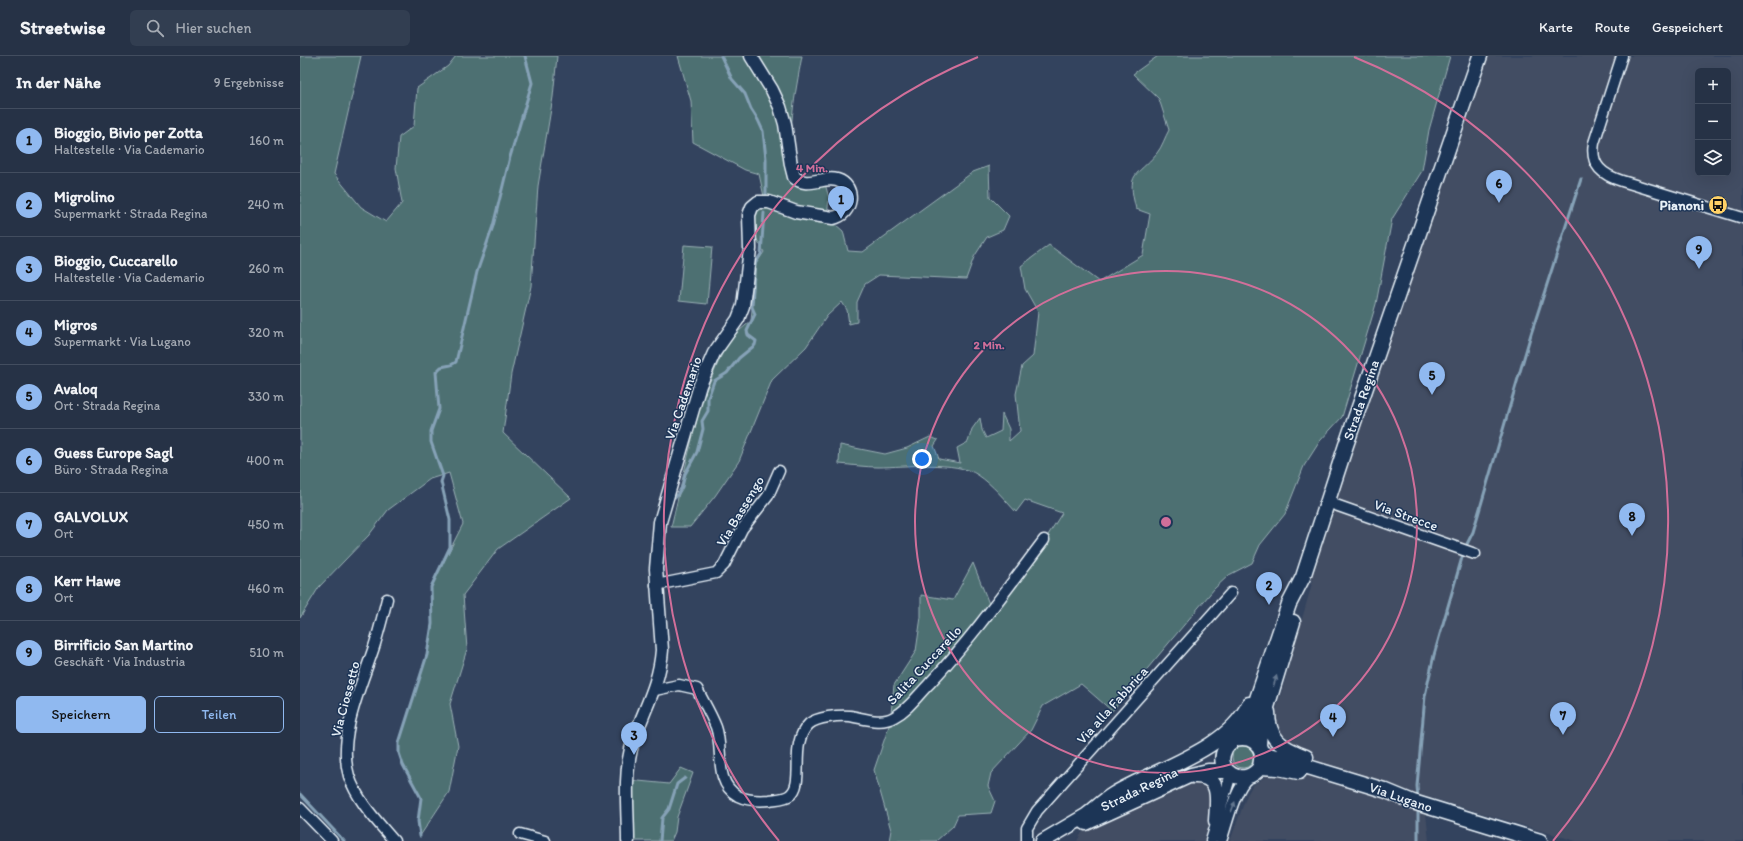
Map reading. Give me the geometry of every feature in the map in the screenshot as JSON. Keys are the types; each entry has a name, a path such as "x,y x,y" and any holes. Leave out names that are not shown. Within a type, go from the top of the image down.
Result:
{"main road":[{"name":"Strada Regina","path":"1046,839 1087,815 1232,741 1243,734 1248,727 1289,604 1303,576 1480,56"},
{"path":"1260,767 1258,736 1298,607 1303,576"},
{"path":"1087,815 1113,795 1200,750 1232,729 1247,708 1276,645"},
{"path":"1269,701 1268,716 1270,730 1282,747 1368,781 1381,790"},
{"path":"1260,749 1248,738 1232,741 1225,748 1223,759 1229,772 1236,777 1249,777 1260,767 1288,769 1378,795 1419,804"},
{"name":"Via Lugano","path":"1260,749 1419,804 1540,841"},
{"name":"Strada Regina","path":"1046,839 1089,822 1184,778 1208,771 1229,772"},
{"path":"1184,778 1202,777 1213,783 1218,795 1216,821"}],"street":[{"name":"Via Cademario","path":"628,841 628,780 631,751 640,724 655,690 659,675 662,650 656,585 656,555 660,522 695,401 710,362 738,319 743,306 750,249 749,215 752,207 758,202 765,201 796,212 833,218 844,213 850,201 849,192 840,181 831,179 805,182 794,177 785,124 780,107 772,90 751,56"},
{"path":"1622,56 1594,143 1593,158 1598,168 1608,176 1622,182 1743,218"},
{"name":"Via Bassengo","path":"656,585 716,572 721,569 728,560 742,529 768,496 779,471"},
{"name":"Via Strecce","path":"1327,502 1475,554"},
{"name":"Salita Cuccarello","path":"655,690 679,685 696,689 716,727 720,744 722,776 726,786 737,795 749,800 762,801 785,797 790,795 798,781 796,761 799,743 802,733 809,724 817,720 849,716 871,720 884,720 893,718 902,712 945,666 1044,540"},
{"name":"Via alla Fabbrica","path":"1027,841 1027,828 1037,811 1231,593"},
{"name":"Via Ciossetto","path":"387,599 376,641 348,732 346,758 349,776 353,786 370,811 394,841"},
{"path":"1211,841 1229,772"},
{"path":"1222,841 1238,792 1243,781 1249,777"},
{"path":"300,808 332,841"},
{"path":"520,834 545,841"}],"shaded area":[{"path":"1483,56 1743,56 1743,841 1576,841 1424,796 1429,841 1230,841 1247,795 1252,786 1265,777 1280,734 1276,720 1276,711 1313,580 1303,577"},
{"path":"1196,781 1207,784 1214,800 1205,841 1077,841 1083,831 1170,791"}],"green space":[{"path":"300,56 361,56 334,174 361,207 386,222 402,203 396,168 399,137 414,126 417,88 448,66 456,56 557,56 553,97 538,186 531,286 511,374 503,433 571,498 498,549 463,595 467,649 450,704 458,746 449,792 420,836 418,821 421,798 403,765 399,753 399,743 427,655 432,624 431,587 463,524 449,473 430,479 388,510 369,535 319,587 300,618"},
{"path":"678,56 802,56 794,100 791,130 790,144 792,174 824,180 829,198 827,217 843,231 848,251 863,252 973,172 989,166 990,197 1009,216 1003,230 987,237 974,257 966,279 879,275 865,284 857,302 857,322 849,324 847,310 842,302 827,316 806,347 772,380 739,461 715,496 690,527 671,527 701,402 728,340 751,321 756,264 764,252 750,227 749,220 765,201 759,174 745,170 693,142 691,101"},
{"path":"1158,56 1450,56 1429,130 1422,171 1392,219 1376,304 1342,417 1320,441 1304,466 1285,514 1260,545 1252,563 1229,575 1214,589 1112,711 1081,684 1043,706 1031,730 991,773 988,786 995,801 991,813 958,815 953,826 936,841 889,841 891,830 874,770 890,723 894,685 916,651 921,617 921,595 953,600 973,563 991,609 1036,554 1062,513 1025,500 1016,512 989,483 968,470 957,467 930,465 873,467 839,464 840,445 885,454 907,448 930,437 938,440 934,446 939,459 960,463 957,448 968,442 972,429 980,418 982,430 986,438 1001,431 1002,414 1009,429 1009,441 1020,431 1016,394 1022,366 1033,356 1038,312 1025,289 1021,266 1049,245 1099,282 1143,255 1150,214 1136,209 1132,188 1133,181 1138,172 1159,151 1169,130 1159,99 1133,74"},
{"path":"684,245 712,247 707,304 679,301"},
{"path":"1243,746 1247,747 1253,753 1253,761 1247,767 1243,768 1239,767 1233,761 1232,757 1233,753 1239,747"},
{"path":"681,768 693,773 677,817 675,832 671,841 628,841 628,780 669,784"}],"waterway":[{"path":"420,836 418,821 421,798 403,765 399,753 399,743 427,655 432,624 431,587 450,547 450,520 441,482 443,476 431,442 431,431 439,409 436,372 441,367 451,365 456,362 477,272 493,226 510,157 532,83 525,56"},
{"path":"721,56 732,79 745,94 763,131 766,159 766,194"},
{"path":"1466,546 1473,532 1531,334 1581,179"},
{"path":"676,497 682,487 685,474 697,452 703,429 702,421 708,411 708,398 714,381 727,373 739,358 755,345 756,341 748,335 747,331 755,314 752,307 754,269 761,254 764,213"},
{"path":"1418,799 1417,786 1425,696 1434,655 1463,554"},
{"path":"660,841 662,818 669,809 677,784 685,778"},
{"path":"300,794 344,841"},
{"path":"1418,807 1418,841"}],"place":[{"name":"Guess Europe Sagl","path":"1499,203"},
{"name":"Pianoni","path":"1718,205"},
{"name":"Bioggio, Bivio per Zotta","path":"841,219"},
{"name":"Birrificio San Martino","path":"1699,269"},
{"name":"Avaloq","path":"1432,395"},
{"name":"Kerr Hawe","path":"1632,536"},
{"name":"Migrolino","path":"1269,605"},
{"name":"GALVOLUX","path":"1563,735"},
{"name":"Migros","path":"1333,737"},
{"name":"Bioggio, Cuccarello","path":"634,755"}]}
